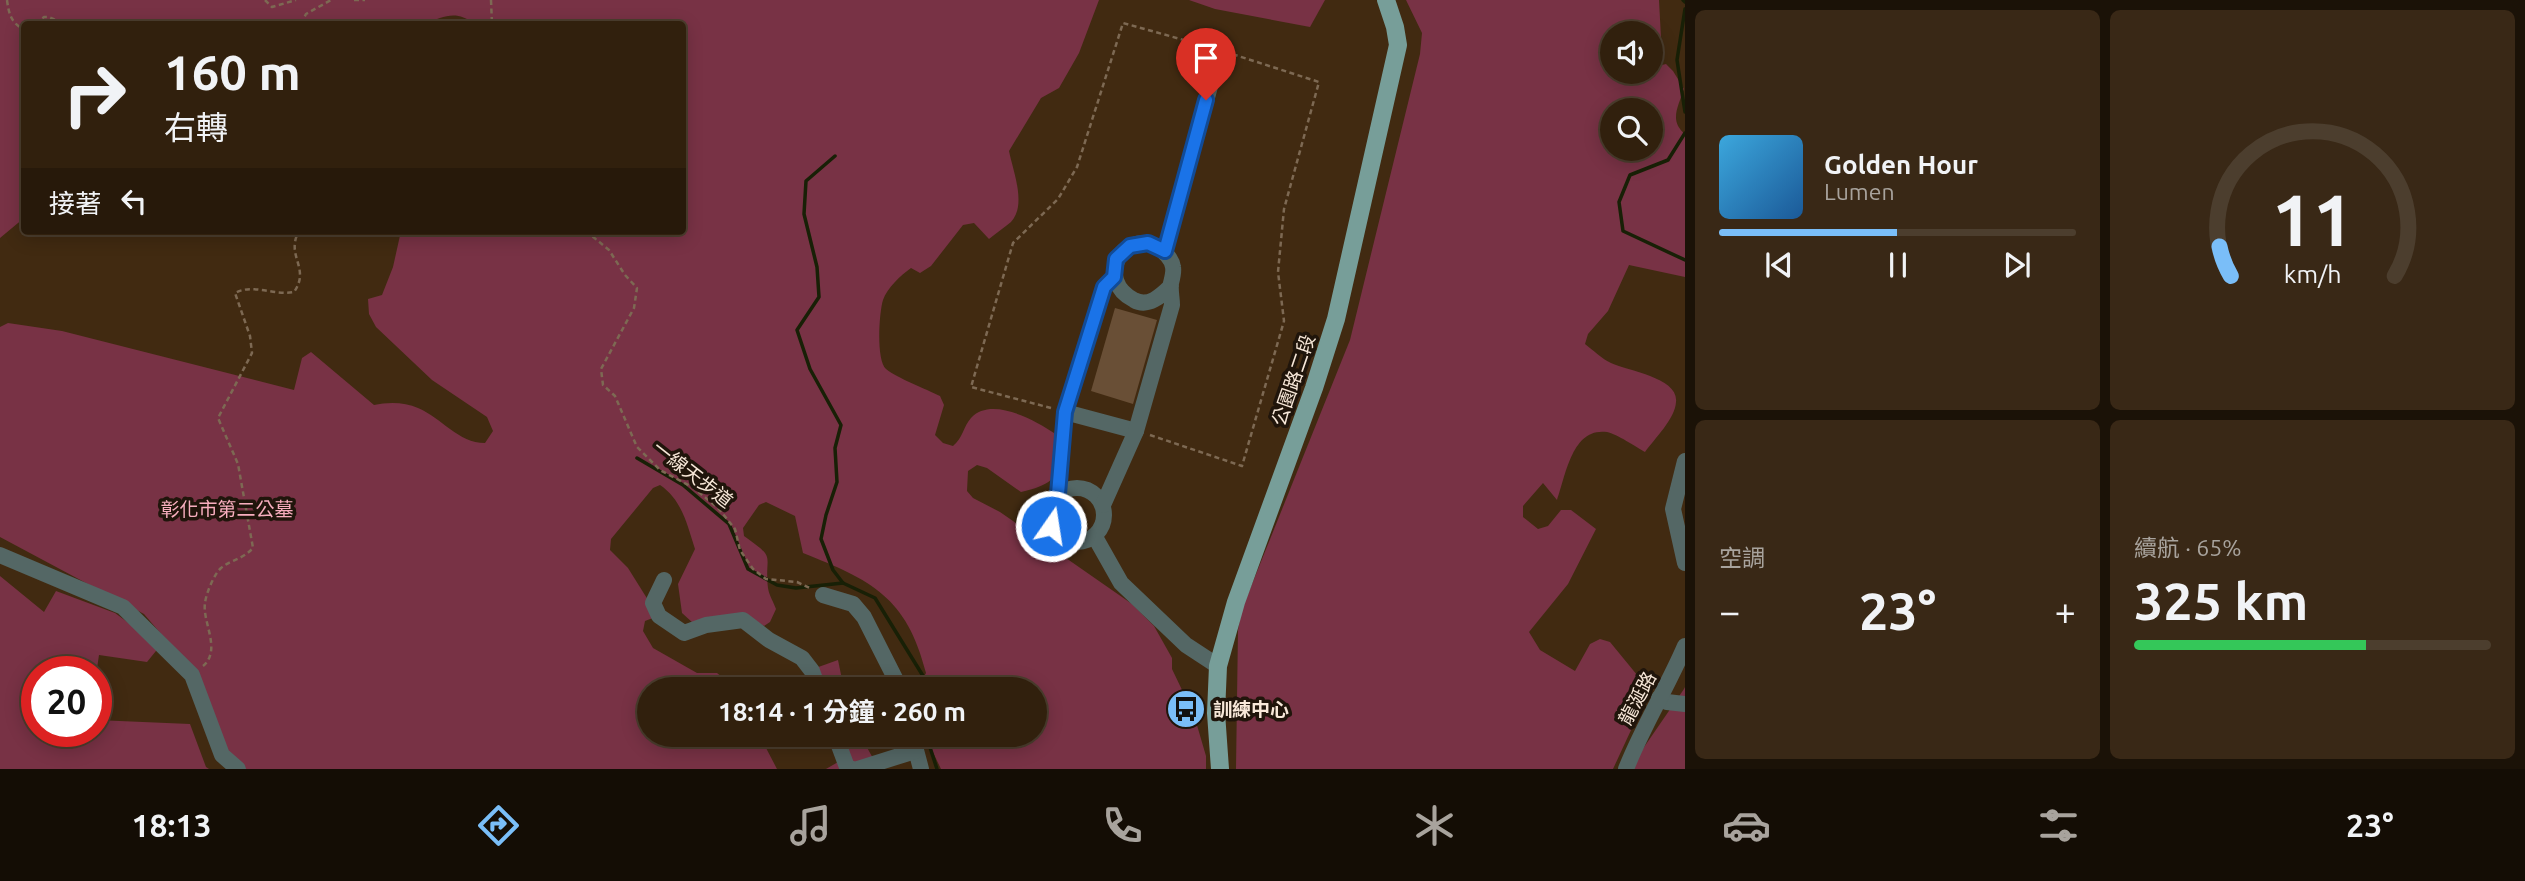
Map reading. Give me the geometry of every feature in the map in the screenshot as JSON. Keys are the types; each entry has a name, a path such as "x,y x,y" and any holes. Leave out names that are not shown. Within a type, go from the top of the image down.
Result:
{"main road":[{"name":"公園路二段","path":"1220,769 1216,713 1218,666 1236,602 1314,388 1336,319 1398,45 1386,0"}],"street":[{"path":"1165,251 1220,50"},
{"path":"1114,277 1104,287 1065,412 1058,494 1049,509 1051,526 1062,540 1079,544 1095,537 1104,522 1103,505 1136,431 1172,305 1174,268 1165,251 1148,243 1130,246 1116,259 1114,277 1122,294 1139,303 1157,300 1171,286"},
{"path":"1065,412 1136,431"},
{"path":"1685,461 1673,509 1685,563"},
{"path":"1058,494 1074,487 1091,491 1103,505"},
{"path":"1095,537 1121,583 1186,645 1218,666"},
{"path":"0,555 123,607 192,675 222,755 238,769"},
{"path":"664,580 653,603 659,616 684,633 706,625 743,620 769,640 802,659 814,677"},
{"path":"823,594 853,604 864,617 894,677"},
{"name":"龍涎路","path":"1626,769 1685,646"},
{"path":"1659,698 1685,704"},
{"path":"840,747 847,767 852,769"},
{"path":"858,769 905,747"},
{"path":"914,747 920,769"}],"path":[{"path":"7,0 9,15 14,24 21,28"},
{"path":"265,0 272,7 296,0"},
{"path":"302,21 306,14 331,0"},
{"path":"354,0 365,0"},
{"path":"491,0 492,21"},
{"path":"40,21 49,17 58,21"},
{"path":"1065,412 971,387 1013,243 1058,199 1077,167 1123,23 1320,82 1284,209 1278,272 1284,321 1242,466 1136,431"},
{"path":"192,675 207,662 211,644 204,607 206,596 220,569 245,557 253,548 238,464 218,418 252,352 250,336 235,293 245,287 283,294 294,292 299,285 301,272 292,249 297,235"},
{"name":"一線天步道","path":"591,235 609,250 625,275 638,288 634,308 601,369 603,384 615,396 637,447 660,470 694,488 719,509 735,529 740,550 753,569 766,579 797,582 823,594"}],"green space":[{"name":"彰化市第二公墓","path":"0,0 1099,0 1079,53 1059,88 1041,98 1009,151 1018,188 1016,215 989,239 974,223 963,225 931,266 920,273 911,268 895,282 885,295 882,306 879,336 881,356 886,369 940,396 944,405 935,435 943,443 953,446 971,418 990,409 1013,412 1054,433 1058,466 1052,479 1045,484 1021,492 987,468 977,465 968,471 967,491 973,498 1000,512 1132,604 1154,626 1172,658 1172,669 1194,715 1206,756 1206,769 941,769 930,747 1047,747 1047,677 924,677 926,673 918,647 897,609 867,583 803,553 795,516 766,502 759,505 743,528 744,536 762,549 767,558 768,588 776,609 770,622 764,626 744,614 693,623 682,613 678,584 695,549 679,505 660,485 653,488 611,539 610,550 628,568 658,616 645,621 643,631 653,648 697,673 717,673 722,677 637,677 637,747 766,747 777,769 232,769 186,663 144,614 0,537 0,327 8,323 62,331 294,390 302,358 311,352 374,405 396,403 413,406 427,412 458,435 485,443 493,431 487,417 432,380 376,327 369,314 368,299 382,295 393,267 400,235 686,235 686,21 470,21 456,16 433,21 21,21 21,220 0,238"},
{"path":"1189,0 1325,0 1310,27 1215,9"},
{"path":"1406,0 1659,0 1660,21 1600,21 1600,84 1663,84 1663,65 1666,64 1684,89 1676,119 1685,134 1685,277 1629,265 1608,311 1588,334 1585,344 1611,363 1661,381 1670,387 1675,394 1675,408 1668,422 1645,452 1607,432 1595,432 1586,437 1572,455 1557,500 1543,483 1523,506 1523,517 1538,529 1548,526 1561,510 1571,510 1596,529 1568,584 1529,632 1540,650 1575,671 1590,644 1600,639 1610,642 1642,681 1644,702 1613,769 1236,769 1238,630 1242,609 1350,340 1420,54 1422,33"},
{"path":"0,576 44,612 56,591 115,613 160,646 147,662 99,655 21,656 21,747 112,747 112,721 190,724 209,769 0,769"},
{"path":"838,660 842,677 813,677 810,670"},
{"path":"1685,687 1685,769 1629,769 1684,689"},
{"path":"841,747 867,747 879,769 826,769 845,758"}],"building":[{"path":"1115,308 1157,320 1133,404 1091,391"}],"waterway":[{"path":"1685,9 1677,60 1685,112"},
{"path":"1685,133 1668,160 1630,175 1619,202 1623,231 1685,260"},
{"path":"835,156 806,181 804,214 817,267 819,297 797,330 810,369 841,425 835,448 837,482 821,539 833,570 843,583 875,598 924,677"},
{"path":"637,458 683,485 729,524 748,569 777,585 796,588 843,583"},
{"path":"930,747 937,769"}],"place":[{"name":"訓練中心","path":"1186,709"}],"route":[{"path":"1051,526 1049,509 1058,494 1065,412 1104,287 1114,277 1116,259 1130,246 1148,243 1165,251 1206,100"}]}
